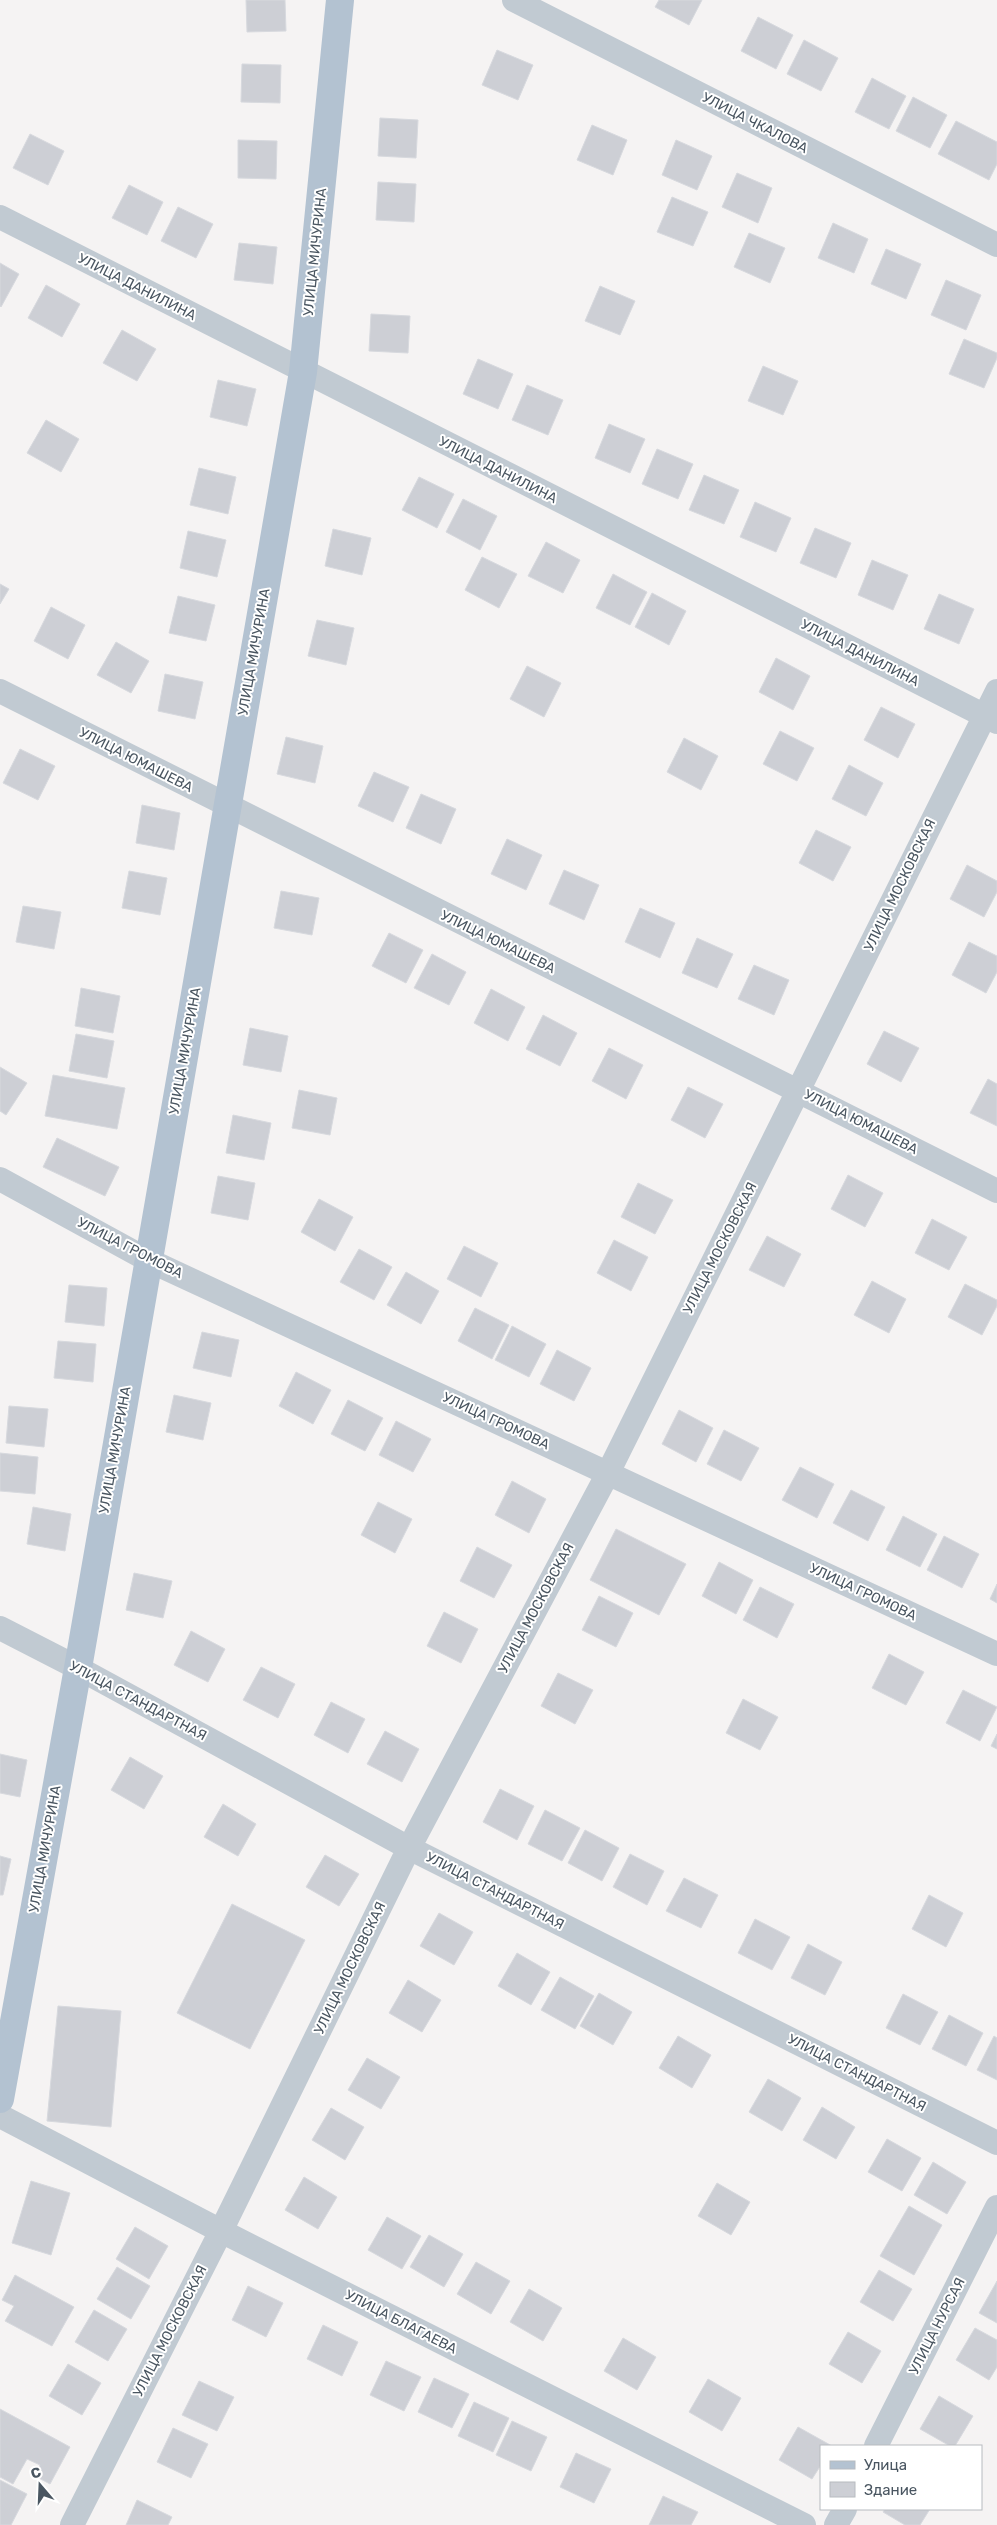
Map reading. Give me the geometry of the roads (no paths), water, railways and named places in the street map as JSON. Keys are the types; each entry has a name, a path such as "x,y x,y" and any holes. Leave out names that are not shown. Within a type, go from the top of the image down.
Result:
{"main road":[{"name":"УЛИЦА МИЧУРИНА","path":"0,2099 78,1668 303,372 340,0"}],"street":[{"name":"УЛИЦА ЧКАЛОВА","path":"514,0 997,245"},
{"name":"УЛИЦА ДАНИЛИНА","path":"0,218 991,719"},
{"name":"УЛИЦА ЮМАШЕВА","path":"0,691 227,807 997,1190"},
{"name":"УЛИЦА МОСКОВСКАЯ","path":"72,2525 221,2231 409,1848 608,1473 798,1091 991,719 997,691"},
{"name":"УЛИЦА ГРОМОВА","path":"0,1179 148,1260 997,1654"},
{"name":"УЛИЦА СТАНДАРТНАЯ","path":"0,1628 78,1668 409,1848 997,2143"},
{"name":"УЛИЦА БЛАГАЕВА","path":"0,2116 221,2231 804,2525"},
{"name":"УЛИЦА НУРСАЯ","path":"877,2445 997,2206"},
{"path":"836,2525 844,2510"}]}
